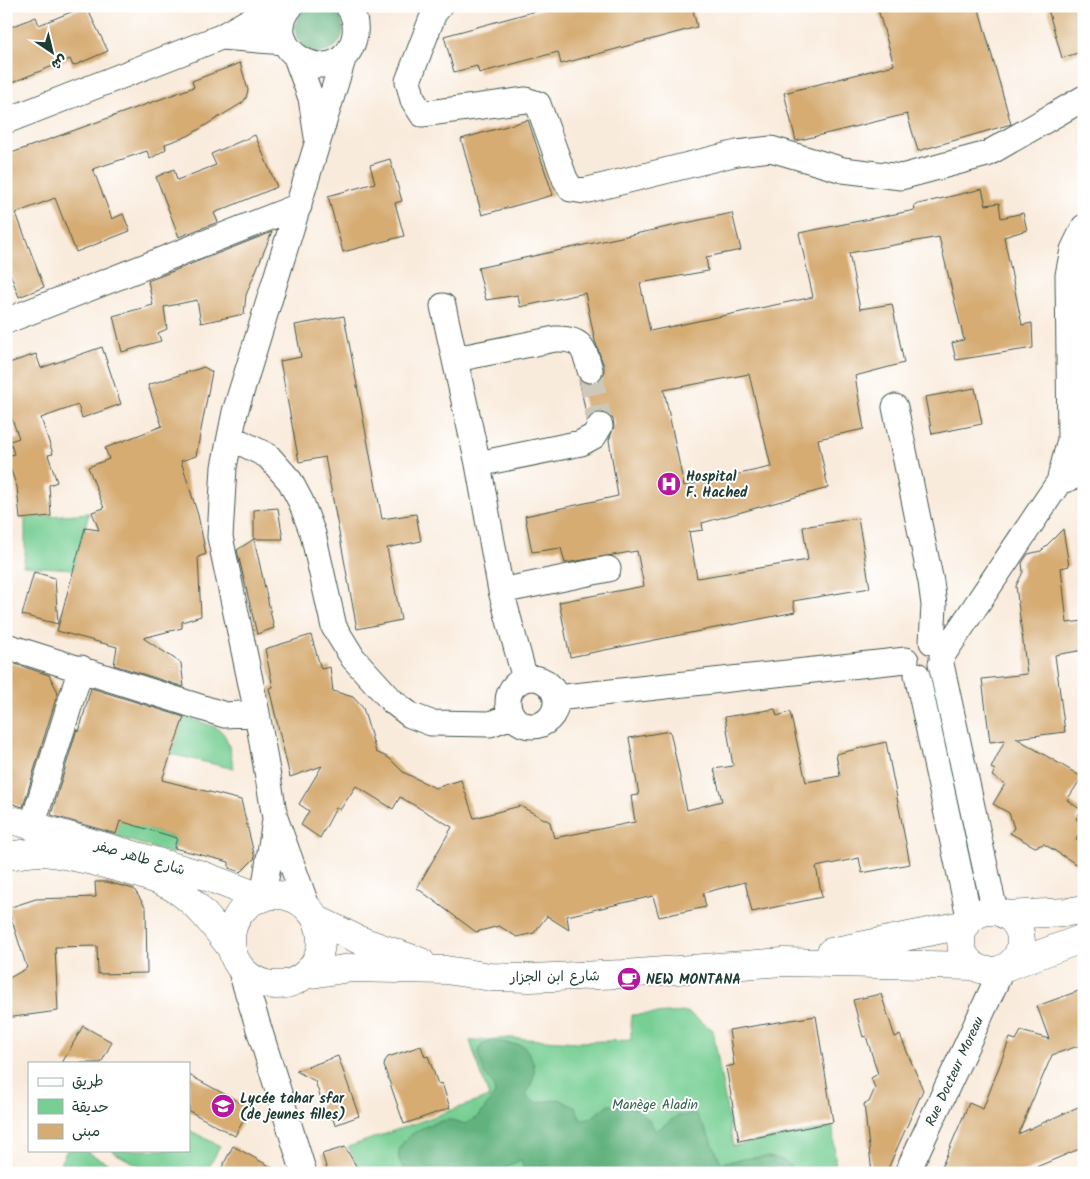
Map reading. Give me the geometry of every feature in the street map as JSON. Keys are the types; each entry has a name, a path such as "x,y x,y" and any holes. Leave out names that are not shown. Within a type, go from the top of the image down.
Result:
{"main road":[{"path":"10,856 22,845 24,838 18,821"},
{"name":"شارع طاهر صفر","path":"18,821 202,875 263,898"},
{"name":"شارع طاهر صفر","path":"10,856 40,852 66,856 150,877 175,889 206,915 235,957"},
{"path":"275,895 287,897 312,914 321,933 321,949 315,963 305,975 282,985 269,985 257,981 235,957 232,936 238,918 251,903 275,895"},
{"path":"1084,909 1068,912 982,913 968,922 961,943 965,956 974,966 989,971 1084,938"},
{"path":"1000,913 1016,925 1021,939 1018,955 1005,967"},
{"name":"شارع ابن الجزار","path":"312,914 359,940 446,970"},
{"name":"شارع ابن الجزار","path":"783,962 968,922"},
{"name":"شارع ابن الجزار","path":"305,975 350,968 446,970 491,976 530,978 624,974 783,962 974,966"}],"street":[{"path":"440,6 434,12 408,81 413,100 422,114 526,100 538,104 565,179 571,189 584,191 737,153 772,149 842,170 901,178 987,154 1084,98"},
{"path":"6,121 221,37 251,20 286,9 282,28 311,98 318,144"},
{"path":"312,914 275,818 257,712 220,537 224,467 235,412 344,56 353,43 354,11"},
{"path":"221,37 291,50 305,63 325,65 344,56"},
{"path":"6,320 299,206"},
{"path":"556,698 912,667 926,676 933,674 939,654 1059,482 1070,440 1068,275 1073,250 1084,227"},
{"path":"444,306 478,464 501,591 525,679"},
{"path":"456,359 555,340 571,339 584,349 590,370"},
{"path":"895,407 931,582 939,654 1000,913"},
{"path":"478,464 581,443 594,436 600,426"},
{"path":"230,437 268,456 290,481 301,502 313,534 334,627 353,658 392,702 410,715 431,722 490,724 512,716"},
{"path":"1059,482 1084,473"},
{"path":"501,591 608,569"},
{"path":"6,646 226,715 257,712"},
{"path":"912,667 968,922"},
{"path":"18,821 81,668"},
{"path":"525,679 541,680 548,684 556,698 553,714 541,725 525,725 512,716 508,709 509,694 513,687 525,679"},
{"path":"263,898 275,818"},
{"path":"235,957 304,1173"},
{"name":"Rue Docteur Moreau","path":"907,1173 1005,967"}],"green space":[{"path":"314,5 324,5 333,9 339,15 342,20 342,38 333,49 324,53 314,53 305,49 299,43 295,34 295,24 299,15 305,9"},
{"path":"89,513 74,569 23,566 25,518"},
{"path":"184,717 208,724 221,731 228,744 234,769 171,754"},
{"path":"124,808 150,830 177,838 172,854 115,836"},
{"name":"Manège Aladin","path":"687,1012 713,1030 733,1146 833,1127 836,1173 362,1173 348,1147 489,1097 470,1041 510,1038 578,1042 631,1040 631,1015"},
{"path":"494,1041 524,1046 529,1053 534,1065 534,1076 526,1096 536,1103 559,1099 576,1108 581,1120 592,1117 608,1105 631,1108 642,1113 656,1131 677,1116 696,1114 711,1140 721,1163 751,1158 773,1158 782,1160 789,1165 793,1173 525,1173 521,1160 507,1166 503,1173 406,1173 399,1159 399,1151 407,1138 431,1124 446,1120 465,1124 479,1116 495,1094 493,1084 485,1075 478,1054 481,1045"},
{"path":"190,1131 220,1146 206,1173 153,1173 113,1152 190,1152"},
{"path":"66,1152 87,1152 126,1173 55,1173"}],"building":[{"path":"86,6 108,51 73,66 70,59 6,85 6,29 36,17 39,25"},
{"path":"542,6 692,6 697,27 561,64 558,52 479,73 477,66 454,72 444,36 543,9"},
{"path":"877,6 978,6 1011,124 918,151 907,114 796,141 784,93 894,65"},
{"path":"1047,6 1084,6 1084,51 1062,58"},
{"path":"240,63 248,90 246,98 242,103 188,136 165,144 166,149 150,159 147,151 93,169 112,219 123,214 130,231 76,252 55,198 16,213 44,287 19,297 6,263 6,155 194,87 192,81"},
{"path":"528,120 553,195 482,215 461,139"},
{"path":"255,135 277,187 214,213 218,222 179,237 156,177 174,169 177,180 216,165 211,154"},
{"path":"390,159 402,201 395,203 404,236 343,252 328,196 375,183 370,165"},
{"path":"982,189 986,205 999,203 1001,218 1023,213 1027,230 1004,237 1022,325 1032,323 1033,348 956,360 952,343 964,340 939,237 849,253 860,309 892,304 904,363 855,376 864,429 818,439 828,488 702,523 703,530 689,532 697,578 808,560 803,527 858,518 870,588 793,601 795,612 570,657 559,602 644,586 637,551 565,563 561,548 532,552 525,516 618,496 609,440 614,427 613,419 607,413 600,412 593,414 587,419 579,379 586,384 594,384 604,374 604,366 595,341 585,293 520,307 518,295 486,300 478,268 732,213 741,250 706,257 708,271 640,283 650,331 813,297 799,233 915,210 914,205","holes":["749,374 771,467 684,486 664,390"]},
{"path":"272,232 246,295 244,314 201,323 197,300 164,307 167,329 158,333 161,341 122,352 113,316 153,305 148,281"},
{"path":"344,316 382,519 416,514 421,541 387,548 401,620 357,629 325,457 299,462 280,361 301,357 295,325"},
{"path":"102,347 121,404 82,418 78,405 41,418 53,454 48,455 57,482 49,485 51,516 20,519 17,487 6,457 14,454 10,441 19,438 6,403 6,364 36,354 41,368"},
{"path":"204,367 212,372 196,456 181,461 198,515 206,554 198,557 201,616 182,622 182,628 143,638 181,663 184,687 114,665 117,647 57,631 85,528 99,530 92,512 104,508 88,467 109,459 105,448 162,426 148,385"},
{"path":"975,388 982,424 932,434 925,397"},
{"path":"278,508 283,539 254,539 254,510"},
{"path":"1063,529 1069,566 1061,568 1067,623 1084,621 1084,650 1055,655 1065,732 1016,738 1082,777 1067,800 1081,810 1076,819 1083,824 1076,840 1084,845 1084,850 1076,864 1044,844 1035,847 1010,833 1014,828 1009,813 993,804 1005,784 992,776 995,770 991,768 1005,740 990,742 982,679 1027,674 1016,586 1023,572 1022,563 1028,554 1041,551"},
{"path":"254,539 274,628 257,634 237,550"},
{"path":"34,572 55,578 58,624 22,615"},
{"path":"311,635 321,669 330,667 333,691 353,697 363,708 376,752 389,758 403,772 435,788 461,780 474,818 520,806 550,822 554,838 635,822 631,796 639,795 629,738 670,731 687,810 722,801 714,769 733,766 725,717 775,709 777,716 790,712 806,782 840,776 836,754 886,742 910,864 862,873 859,858 816,867 822,897 752,912 745,882 703,893 706,907 659,917 653,896 567,916 569,930 547,916 534,933 517,937 499,926 476,932 417,888 452,827 400,797 393,809 356,786 340,810 336,808 320,838 301,825 309,811 299,804 322,766 290,777 269,688 273,687 265,649"},
{"path":"6,661 49,675 58,692 23,807 6,802"},
{"path":"91,688 184,717 162,780 241,800 255,858 241,872 229,868 229,862 174,848 177,838 120,821 116,834 51,815 77,729 79,732"},
{"path":"95,882 107,882 134,889 146,908 147,973 98,974 97,946 55,947 58,1011 6,1018 6,980 27,968 8,908 36,899 96,897"},
{"path":"1084,989 1084,1044 1052,1055 1018,1134 1078,1107 1084,1120 1084,1147 1022,1173 939,1173 969,1103 983,1109 1010,1038 1016,1040 1021,1031 1049,1039 1037,1006"},
{"path":"881,994 895,1037 900,1035 923,1090 886,1173 872,1173 864,1104 869,1102 875,1088 871,1078 878,1074 866,1036 863,1037 853,1000"},
{"path":"816,1016 833,1122 739,1141 726,1067 734,1065 729,1030"},
{"path":"83,1026 112,1042 102,1062 63,1062"},
{"path":"421,1046 425,1057 428,1056 438,1084 442,1083 450,1108 404,1124 384,1066 385,1061 388,1057"},
{"path":"338,1056 359,1116 335,1125 333,1119 314,1114 322,1102 315,1081 296,1071"},
{"path":"190,1076 250,1108 235,1136 190,1112"},
{"path":"233,1146 282,1173 219,1173"},
{"path":"345,1147 360,1173 328,1173 322,1154"}],"tunnel":[{"path":"590,370 600,426"}],"place":[{"name":"Hospital F. Hached","path":"669,484"},
{"name":"NEW MONTANA","path":"629,979"},
{"name":"Lycée tahar sfar (de jeunes filles)","path":"223,1106"}]}
